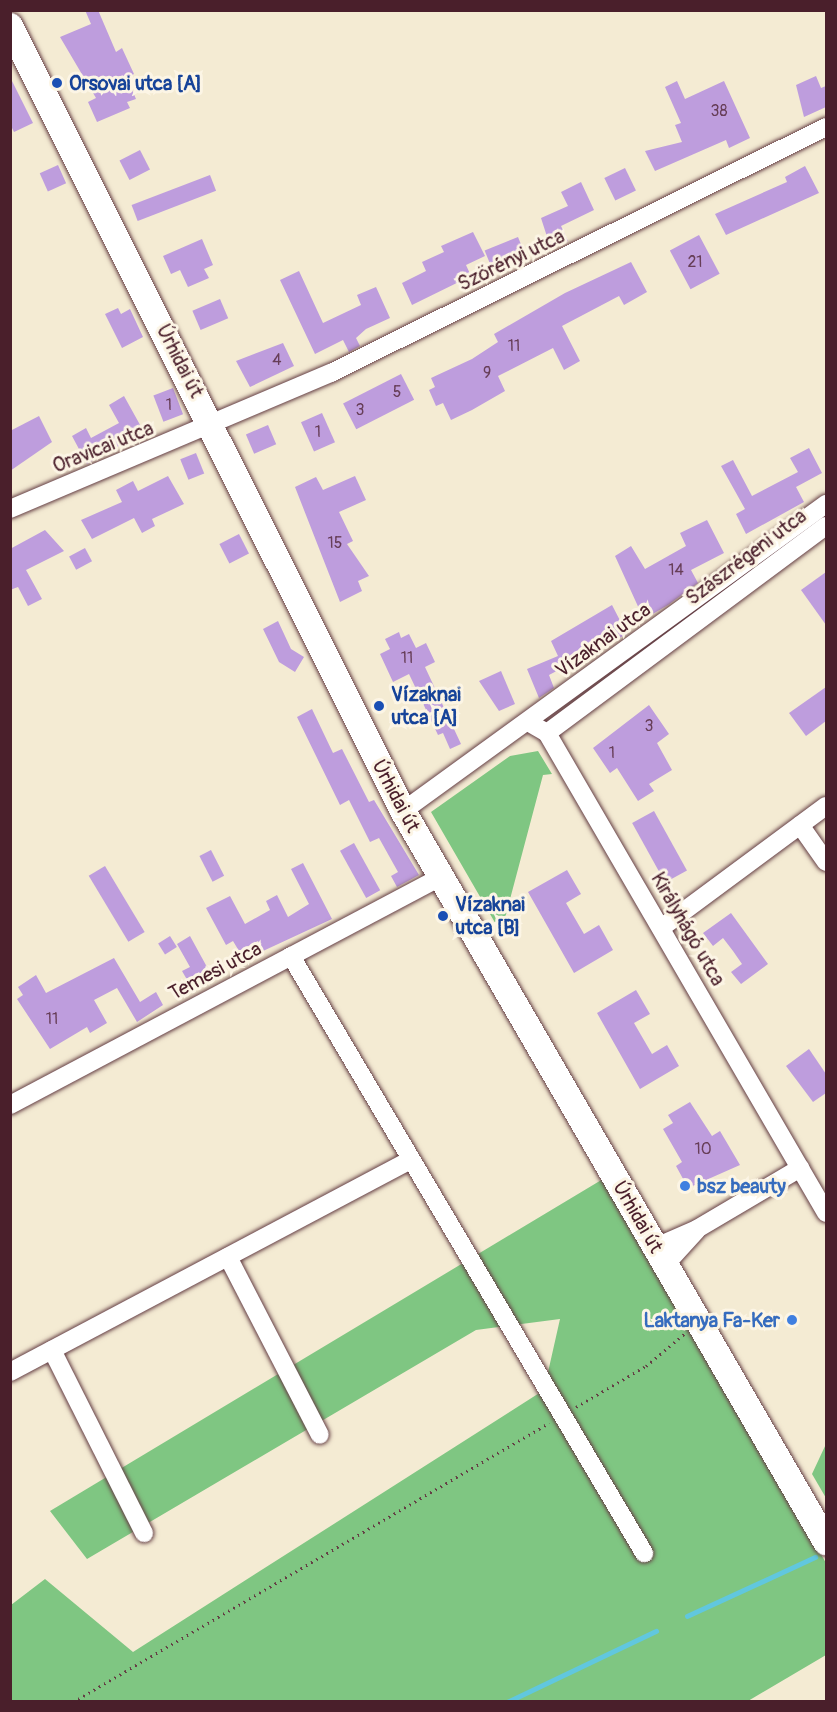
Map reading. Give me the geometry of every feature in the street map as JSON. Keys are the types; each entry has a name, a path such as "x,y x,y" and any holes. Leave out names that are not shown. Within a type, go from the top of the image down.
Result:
{"main road":[{"name":"Úrhidai út","path":"10,26 403,811 826,1542"}],"street":[{"name":"Szörényi utca","path":"212,426 350,364 826,127"},
{"name":"Oravicai utca","path":"10,509 212,426"},
{"name":"Vízaknai utca","path":"403,811 826,504"},
{"name":"Szászrégeni utca","path":"547,733 826,526"},
{"name":"Királyhágó utca","path":"528,722 547,733 826,1213"},
{"path":"661,928 826,806"},
{"path":"800,825 826,862"},
{"name":"Temesi utca","path":"10,1105 440,877"},
{"path":"291,956 409,1161 644,1553"},
{"path":"10,1372 409,1161"},
{"path":"661,1255 697,1229 800,1168"},
{"path":"228,1257 320,1435"},
{"path":"52,1350 144,1533"}],"path":[{"path":"73,1701 646,1366 698,1321"}],"green space":[{"path":"538,751 552,774 543,775 501,933 431,812 510,756"},
{"path":"603,1179 826,1563 826,1655 748,1701 11,1702 11,1605 45,1579 133,1652 544,1390 560,1319 476,1330 87,1559 50,1511"},
{"path":"826,1444 826,1498 812,1474"}],"building":[{"path":"85,10 98,10 116,52 122,48 134,74 127,78 136,99 127,102 130,108 97,122 88,102 96,98 60,37 91,24"},
{"path":"816,76 821,88 826,86 826,107 804,117 796,85"},
{"path":"10,77 33,123 14,132 10,124"},
{"path":"677,81 685,99 724,81 750,138 729,148 726,140 655,171 645,151 682,142 675,125 681,123 665,87"},
{"path":"140,150 150,170 129,180 120,160"},
{"path":"58,165 66,183 48,191 40,173"},
{"path":"805,166 819,193 726,235 715,214 787,182 785,177"},
{"path":"625,168 636,190 615,201 604,178"},
{"path":"210,175 216,191 138,221 132,205"},
{"path":"581,182 594,210 561,226 568,241 551,249 541,218 568,206 561,192"},
{"path":"473,232 485,256 466,265 471,276 412,305 402,283 426,271 422,262 444,252 441,246"},
{"path":"699,235 720,274 691,289 670,250"},
{"path":"518,237 524,252 491,265 485,250"},
{"path":"202,239 213,265 204,269 209,278 188,287 180,270 171,274 163,256"},
{"path":"631,262 647,292 624,305 619,296 562,326 580,361 564,370 553,348 498,376 505,391 472,410 451,420 443,403 436,406 429,390 435,387 431,378 472,359 498,342 494,334 565,293"},
{"path":"299,271 323,323 361,305 357,295 376,287 390,318 366,329 356,338 360,346 349,352 343,340 315,354 280,280"},
{"path":"220,299 228,318 201,330 192,311"},
{"path":"118,308 121,314 130,309 143,337 122,348 105,314"},
{"path":"283,343 294,366 250,387 236,361"},
{"path":"401,374 414,400 356,429 343,404"},
{"path":"173,388 183,414 163,422 153,396"},
{"path":"124,396 144,432 87,464 72,436 86,428 91,438 119,423 109,405"},
{"path":"322,413 335,442 314,452 301,422"},
{"path":"39,416 52,442 10,471 10,431"},
{"path":"268,425 276,444 254,454 246,434"},
{"path":"809,448 822,473 796,487 804,502 746,534 736,514 745,509 721,466 733,460 752,496 798,472 790,458"},
{"path":"196,453 204,473 188,480 180,459"},
{"path":"168,476 184,504 152,519 155,526 142,533 134,518 92,539 81,520 122,502 116,490 133,481 138,491"},
{"path":"355,476 366,500 339,512 353,541 347,544 369,576 358,581 362,591 340,602 295,487 316,477 323,490"},
{"path":"707,520 724,553 691,570 698,583 668,605 651,615 647,609 641,613 615,556 631,546 645,569 686,546 680,533"},
{"path":"45,530 64,551 26,570 42,599 28,606 18,587 10,590 10,549"},
{"path":"239,534 249,554 229,564 219,544"},
{"path":"85,548 92,561 76,570 69,556"},
{"path":"826,572 826,625 801,590"},
{"path":"612,605 627,634 549,675 554,688 539,698 527,669 558,656 551,641"},
{"path":"278,621 291,649 304,657 295,672 279,662 263,629"},
{"path":"399,632 401,638 409,634 416,648 426,643 435,662 425,667 461,744 450,749 443,733 438,735 409,674 393,682 380,654 390,649 385,639"},
{"path":"501,671 515,704 499,711 479,681"},
{"path":"826,687 826,721 806,736 789,713"},
{"path":"649,705 669,734 657,743 672,770 649,784 654,791 638,801 617,768 610,773 593,748"},
{"path":"312,709 333,753 342,749 369,802 374,800 419,875 397,887 391,876 398,872 379,838 370,842 349,800 340,805 297,717"},
{"path":"654,811 687,870 665,883 632,823"},
{"path":"354,843 380,890 366,898 340,851"},
{"path":"211,850 224,876 213,882 199,856"},
{"path":"303,863 332,919 263,951 258,941 239,951 233,941 226,945 206,908 230,896 245,924 270,910 266,901 277,895 288,917 309,904 291,869"},
{"path":"105,866 145,932 128,942 89,876"},
{"path":"567,870 581,894 566,903 584,934 599,925 613,950 574,973 528,892"},
{"path":"731,913 768,964 741,984 731,972 742,964 733,951 723,938 713,946 703,933"},
{"path":"170,936 177,947 165,954 158,943"},
{"path":"190,936 213,978 193,990 182,971 190,967 177,944"},
{"path":"114,958 140,1002 156,992 163,1005 137,1022 117,988 94,1000 107,1023 90,1033 87,1027 50,1049 17,999 23,995 18,987 36,975 46,993"},
{"path":"636,990 650,1014 634,1023 652,1054 667,1045 679,1066 640,1089 597,1013"},
{"path":"809,1049 826,1074 826,1093 813,1102 786,1066"},
{"path":"690,1102 712,1136 720,1131 740,1165 688,1188 676,1166 682,1162 663,1129 673,1123 668,1115"}],"waterway":[{"path":"687,1616 815,1557"},
{"path":"507,1702 656,1631"}],"place":[{"name":"Orsovai utca [A]","path":"57,83"},
{"name":"Vízaknai utca [A]","path":"379,706"},
{"name":"Vízaknai utca [B]","path":"443,916"},
{"name":"bsz beauty","path":"685,1186"},
{"name":"Laktanya Fa-Ker","path":"792,1320"}]}
